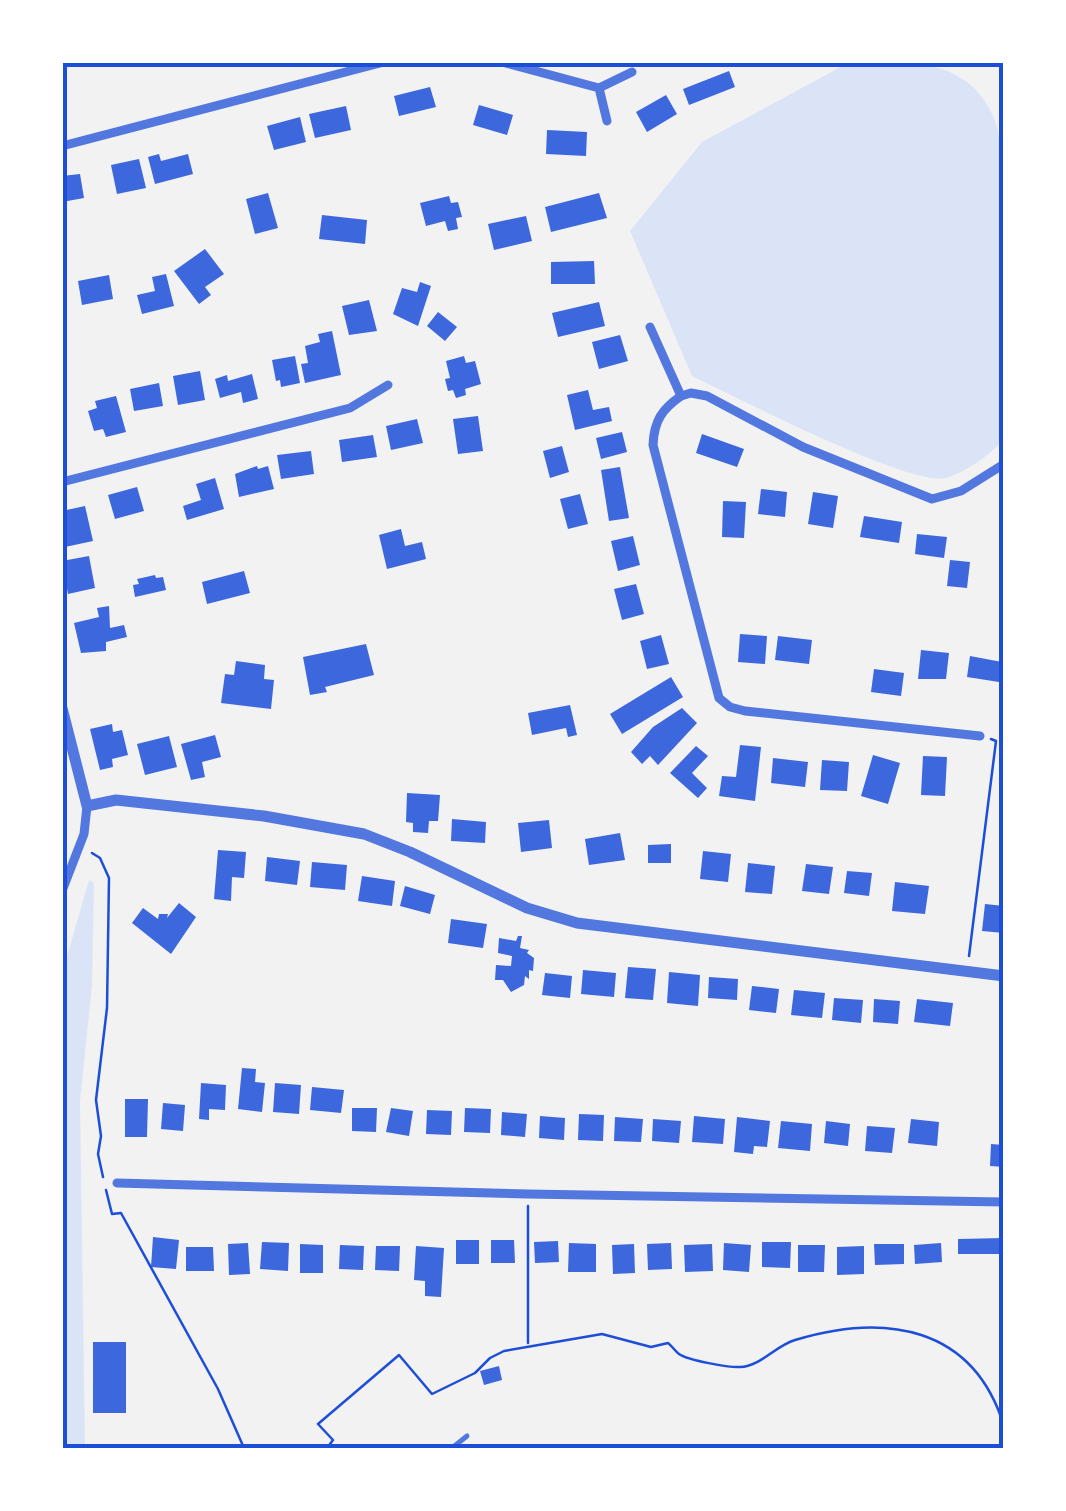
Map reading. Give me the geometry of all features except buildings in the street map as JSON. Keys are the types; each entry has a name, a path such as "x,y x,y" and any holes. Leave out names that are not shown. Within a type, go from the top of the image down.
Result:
{"street":[{"path":"62,146 384,62"},
{"path":"502,62 599,88 632,72"},
{"path":"599,88 607,120"},
{"path":"650,328 682,396"},
{"path":"62,482 350,408 388,384"},
{"path":"980,736 745,711 730,707 719,698 654,445 654,430 659,416 682,396 706,396 804,446 932,499 960,491 1004,464"},
{"path":"62,708 87,806 84,834 62,890"},
{"path":"87,806 116,800 264,816 364,834 527,908 577,923 1004,976"},
{"path":"117,1184 1004,1202"}],"lane":[{"path":"452,1448 467,1436"}],"path":[{"path":"972,965 968,952 996,741 980,736"},
{"path":"91,852 100,858 109,878 107,1008 96,1100 101,1136 98,1154 112,1214 121,1212 218,1389 244,1448"},
{"path":"528,1194 528,1344"},
{"path":"327,1448 333,1440 318,1424 398,1355 432,1394 476,1373 504,1350 602,1334 651,1346 668,1343 684,1356 735,1368 750,1365 790,1341 828,1332 912,1330 950,1348 966,1362 985,1384 1004,1426"}],"shaded area":[{"path":"848,63 911,63 950,72 981,96 999,135 1003,154 1003,440 962,472 946,478 926,477 861,455 692,376 630,231 702,142"},
{"path":"89,880 94,883 92,986 80,1101 85,1448 63,1448 62,974"}]}
